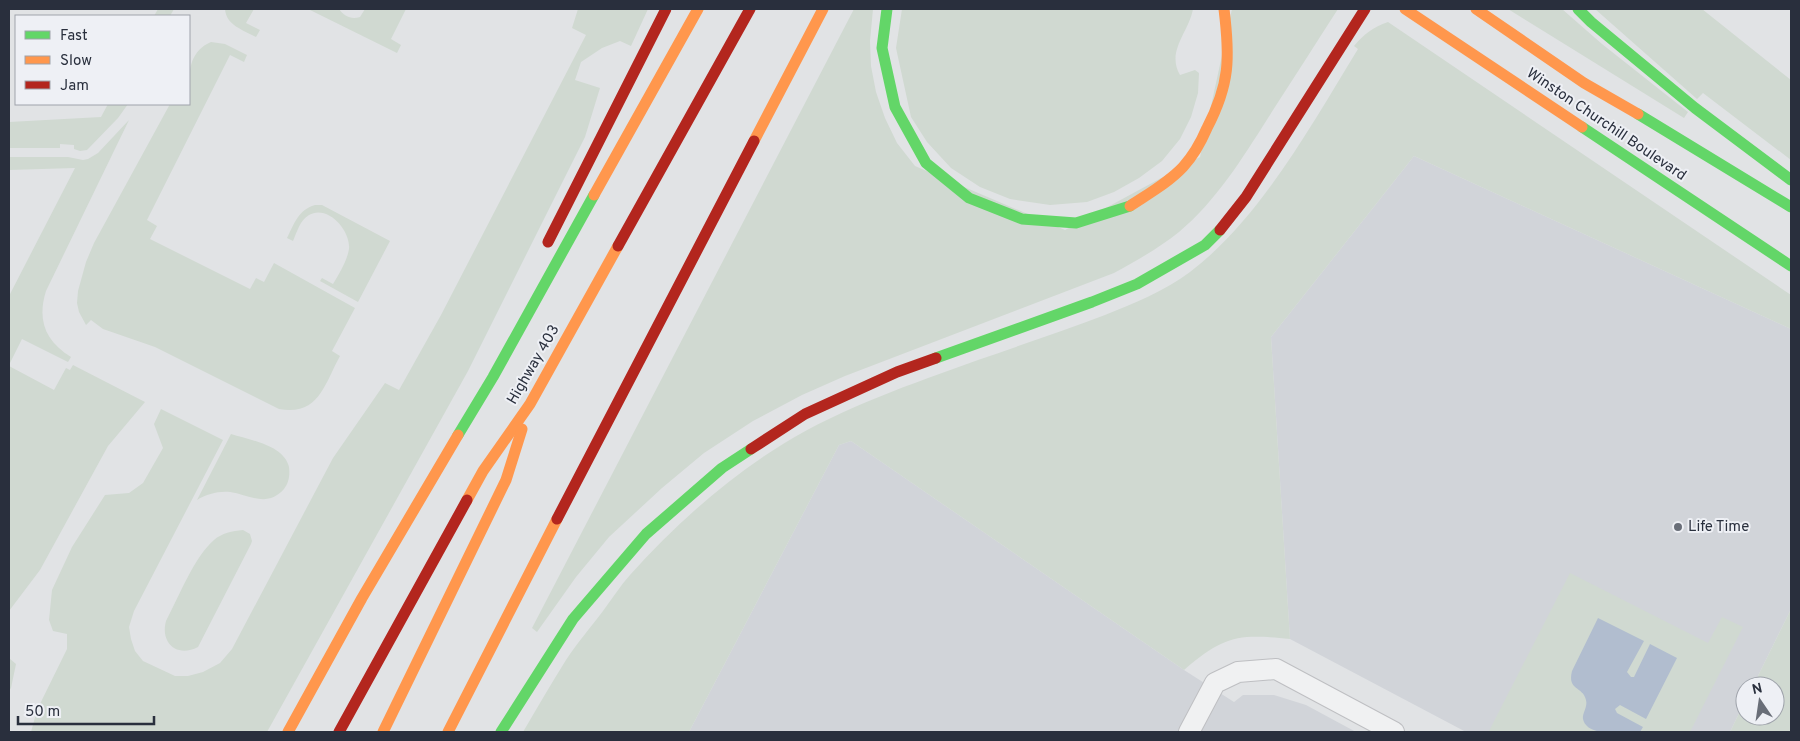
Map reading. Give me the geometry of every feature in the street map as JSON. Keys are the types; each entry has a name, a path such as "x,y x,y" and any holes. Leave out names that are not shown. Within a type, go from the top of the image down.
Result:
{"main road":[{"path":"541,256 666,9"},
{"path":"288,732 333,648 456,437 493,378 698,9"},
{"name":"Highway 403","path":"339,732 483,471 530,404 750,9"},
{"path":"448,732 578,477 823,9"},
{"path":"887,9 882,48 895,107 926,163 969,198 1022,219 1076,223 1128,207 1166,182 1183,167 1199,145 1219,105 1228,64 1228,40 1224,9"},
{"path":"501,732 572,619 646,534 722,468 805,414 897,372 1092,302 1136,284 1205,245 1246,197 1365,9"},
{"name":"Winston Churchill Boulevard","path":"1405,9 1791,266"},
{"name":"Winston Churchill Boulevard","path":"1476,9 1584,83 1670,132 1791,207"},
{"path":"1578,9 1591,22 1695,108 1791,180"},
{"path":"493,378 522,300"},
{"path":"383,732 506,480 530,404"}],"street":[{"path":"1189,732 1215,683 1238,672 1276,669 1394,732"}],"shaded area":[{"path":"158,9 174,9 171,15 155,15"},
{"path":"225,9 254,9 246,23 260,30 256,37 232,23 226,15"},
{"path":"308,9 339,9 343,14 354,18 360,17 365,9 406,9 391,39 401,45 397,53"},
{"path":"578,9 648,9 631,46 620,41 602,48 581,62 575,80 600,88 585,137 468,371 267,732 31,732 37,710 67,649 67,634 53,631 49,620 52,590 72,547 105,495 129,493 143,483 163,448 154,424 161,409 223,440 134,611 129,627 131,639 135,651 143,661 175,676 188,676 203,672 220,663 232,649 333,458 385,383 399,390 441,315 586,35 572,28"},
{"path":"854,9 873,9 870,41 871,66 876,92 885,118 897,143 915,166 1065,230 1200,157 1232,9 1338,9 1228,179 1205,207 1179,232 1155,249 1114,273 845,376 802,395 753,421 704,453 662,488 609,537 576,577 537,632 532,628"},
{"path":"902,9 1193,9 1177,50 1176,58 1176,66 1180,75 1195,70 1199,73 1198,93 1191,117 1180,139 1162,161 1139,178 1114,192 1087,202 1050,205 1010,199 980,187 951,168 927,142 911,117 896,48"},
{"path":"1508,9 1562,9 1602,44 1688,112 1684,118"},
{"path":"1595,9 1702,9 1791,80 1791,160 1703,93 1697,99"},
{"path":"1388,22 1791,295 1791,329 1414,156 1271,337 1290,639 1244,637 1222,643 1198,658 1184,670 851,441 839,445 689,732 523,732 570,654 630,575 683,521 741,472 783,444 854,407 928,378 1105,315 1160,291 1190,272 1215,250 1262,198 1303,139 1358,49 1354,46 1369,31"},
{"path":"211,42 225,44 247,55 244,62 230,55 147,220 157,226 150,239 250,289 256,278 264,282 274,263 355,308 332,351 340,356 329,378 312,403 303,408 292,410 279,409 155,347 103,329 91,320 86,325 79,312 77,303 78,291 86,262 94,243 169,105 190,105 190,68 197,53"},
{"path":"107,105 127,105 118,118 87,150 80,151 74,149 74,145 60,144 60,148 9,148 9,122 101,117"},
{"path":"129,120 46,291 43,302 43,320 49,337 62,351 71,357 68,362 22,339 9,365 9,296 75,168 9,170 9,157 88,159 98,153"},
{"path":"1414,156 1791,329 1791,609 1758,676 1735,676 1735,722 1730,732 1466,732 1290,639 1271,337"},
{"path":"315,205 322,205 390,241 358,302 320,281 322,278 333,284 348,254 349,242 342,227 336,221 323,213 309,215 299,226 293,241 287,238 294,223 304,210"},
{"path":"73,365 145,402 108,446 40,570 9,611 9,366 54,390 66,368 70,370"},
{"path":"231,434 265,444 280,453 286,460 289,467 289,479 286,487 278,495 271,498 258,499 230,492 221,492 197,500"},
{"path":"851,441 1184,670 1234,702 1243,695 1274,695 1306,705 1356,732 689,732 839,445"},
{"path":"243,530 250,534 251,544 198,647 183,651 177,649 168,642 165,629 166,621 193,567 214,540 227,533"},
{"path":"1570,573 1708,643 1722,617 1743,627 1690,732 1489,731"},
{"path":"1791,609 1791,732 1730,732 1735,722 1735,726 1785,726 1785,676 1758,676"},
{"path":"9,658 16,664 9,691"}],"water":[{"path":"1598,618 1644,641 1627,672 1631,677 1634,677 1650,644 1677,658 1646,719 1620,705 1615,709 1617,713 1643,727 1640,732 1607,733 1591,729 1583,719 1586,700 1582,692 1573,685 1571,677 1572,671"}],"traffic: fast":[{"path":"887,9 882,48 895,107 926,163 969,198 1022,219 1076,223 1130,206"},
{"path":"1578,9 1591,22 1695,108 1791,180"},
{"path":"1638,114 1791,207"},
{"path":"1582,127 1791,266"},
{"path":"458,435 493,377 594,195"},
{"path":"936,358 1137,284 1205,245 1220,230"},
{"path":"501,732 573,619 646,534 722,468 751,449"}],"traffic: slow":[{"path":"594,195 698,9"},
{"path":"754,141 823,9"},
{"path":"1130,206 1177,173 1190,158 1205,133 1215,112 1224,84 1227,57 1224,9"},
{"path":"1405,9 1582,127"},
{"path":"1476,9 1584,83 1638,114"},
{"path":"467,500 483,471 530,404 618,246"},
{"path":"383,732 506,480 522,429"},
{"path":"288,732 362,598 458,435"},
{"path":"448,732 557,519"}],"traffic: jam":[{"path":"548,242 666,9"},
{"path":"618,246 750,9"},
{"path":"1220,230 1246,197 1365,9"},
{"path":"557,519 754,141"},
{"path":"751,449 805,414 897,372 936,358"},
{"path":"339,732 467,500"}],"place":[{"name":"Life Time","path":"1678,527"}]}
